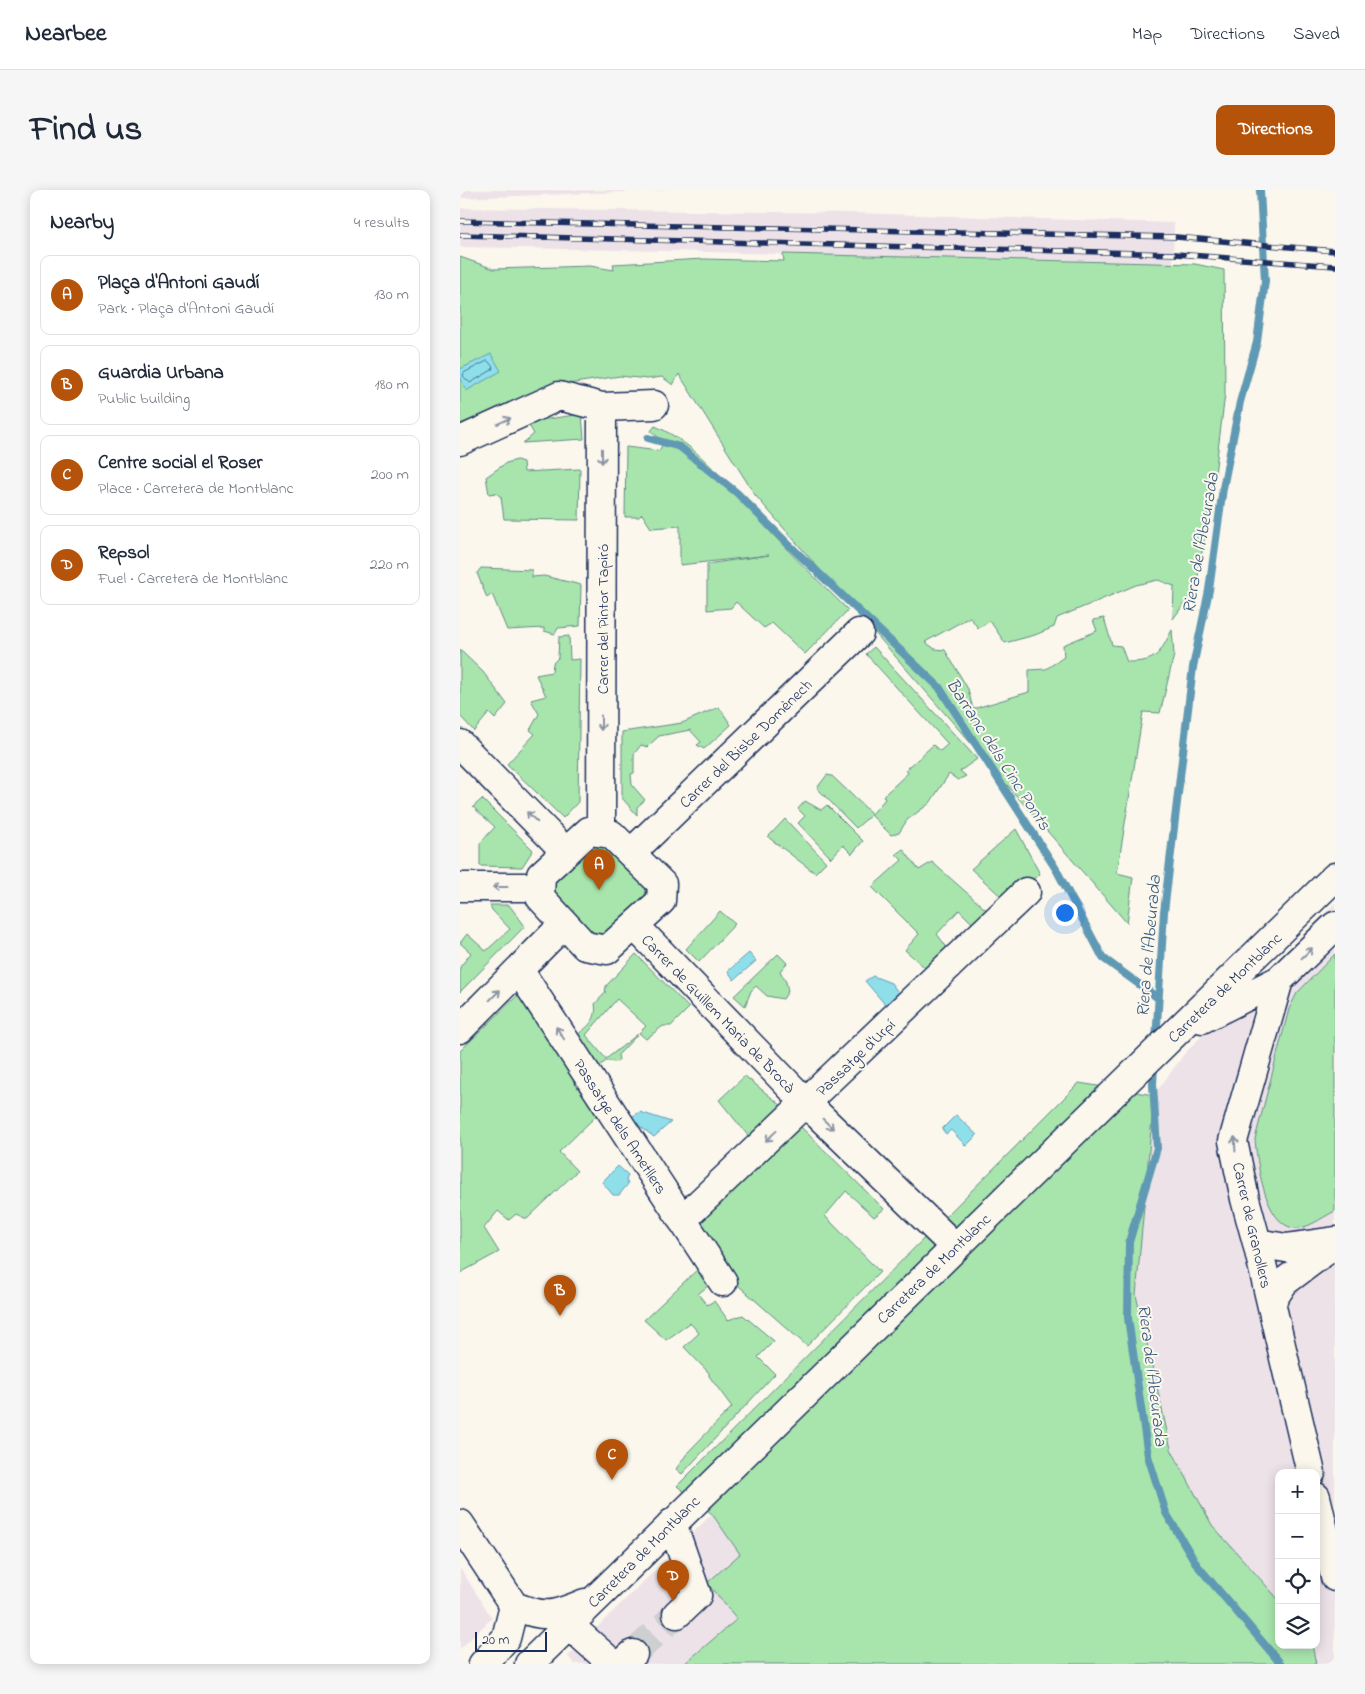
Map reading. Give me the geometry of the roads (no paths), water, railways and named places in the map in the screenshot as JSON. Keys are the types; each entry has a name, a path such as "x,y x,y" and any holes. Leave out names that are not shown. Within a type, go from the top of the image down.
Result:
{"street":[{"path":"460,441 560,396 602,407 654,405"},
{"name":"Carrer del Pintor Tapiró","path":"601,831 602,407"},
{"name":"Carrer del Bisbe Domènech","path":"631,853 859,633"},
{"path":"460,744 566,852"},
{"path":"589,831 601,831 610,834 662,884 661,901 607,950 584,946 540,897 541,876 589,831"},
{"name":"Carretera de Montblanc","path":"529,1663 954,1246 1335,878"},
{"path":"460,887 540,887"},
{"name":"Passatge d'Urpí","path":"682,1220 1026,892"},
{"path":"460,1029 564,924"},
{"name":"Carrer de Guillem Maria de Brocà","path":"635,926 806,1103 954,1246"},
{"path":"1178,1031 1279,980 1335,926"},
{"name":"Passatge dels Ametllers","path":"519,970 723,1282"},
{"name":"Carrer de Granollers","path":"1279,980 1233,1141 1245,1199 1310,1469"},
{"path":"1257,1243 1286,1248 1335,1243"},
{"path":"1265,1276 1335,1243"},
{"path":"1271,1302 1284,1282 1335,1243"},
{"path":"1320,1514 1335,1577"},
{"path":"672,1523 697,1595 677,1614"},
{"path":"460,1524 514,1606 536,1615 554,1615 594,1600"},
{"path":"483,1664 506,1638 514,1606"},
{"path":"569,1624 622,1661"}],"water":[{"path":"491,354 501,371 466,391 460,376 460,369"},
{"path":"749,953 756,961 734,980 728,971"},
{"path":"873,976 891,983 901,996 889,1009 865,981"},
{"path":"640,1112 671,1122 654,1137 629,1118"},
{"path":"956,1115 977,1135 966,1146 951,1130 946,1134 942,1129"},
{"path":"618,1166 628,1175 626,1180 628,1184 619,1195 613,1195 602,1182"}],"waterway":[{"name":"Riera de l'Abeurada","path":"1156,1041 1164,912 1193,667 1209,590 1223,488 1240,402 1257,342 1265,281 1260,190"},
{"name":"Barranc dels Cinc Ponts","path":"648,438 680,447 737,493 790,546 939,687 1056,869 1103,958 1158,998"},
{"name":"Riera de l'Abeurada","path":"1154,1065 1153,1085 1157,1148 1129,1242 1128,1318 1148,1456 1166,1513 1197,1565 1281,1664"}],"tunnel":[{"path":"633,1654 677,1614"}],"railway":[{"path":"460,221 1176,237 1335,251"},
{"path":"460,235 1176,254 1335,266"}],"place":[{"name":"Plaça d'Antoni Gaudí","path":"599,890"},
{"name":"Guardia Urbana","path":"560,1316"},
{"name":"Centre social el Roser","path":"612,1480"},
{"name":"Repsol","path":"673,1601"}]}
